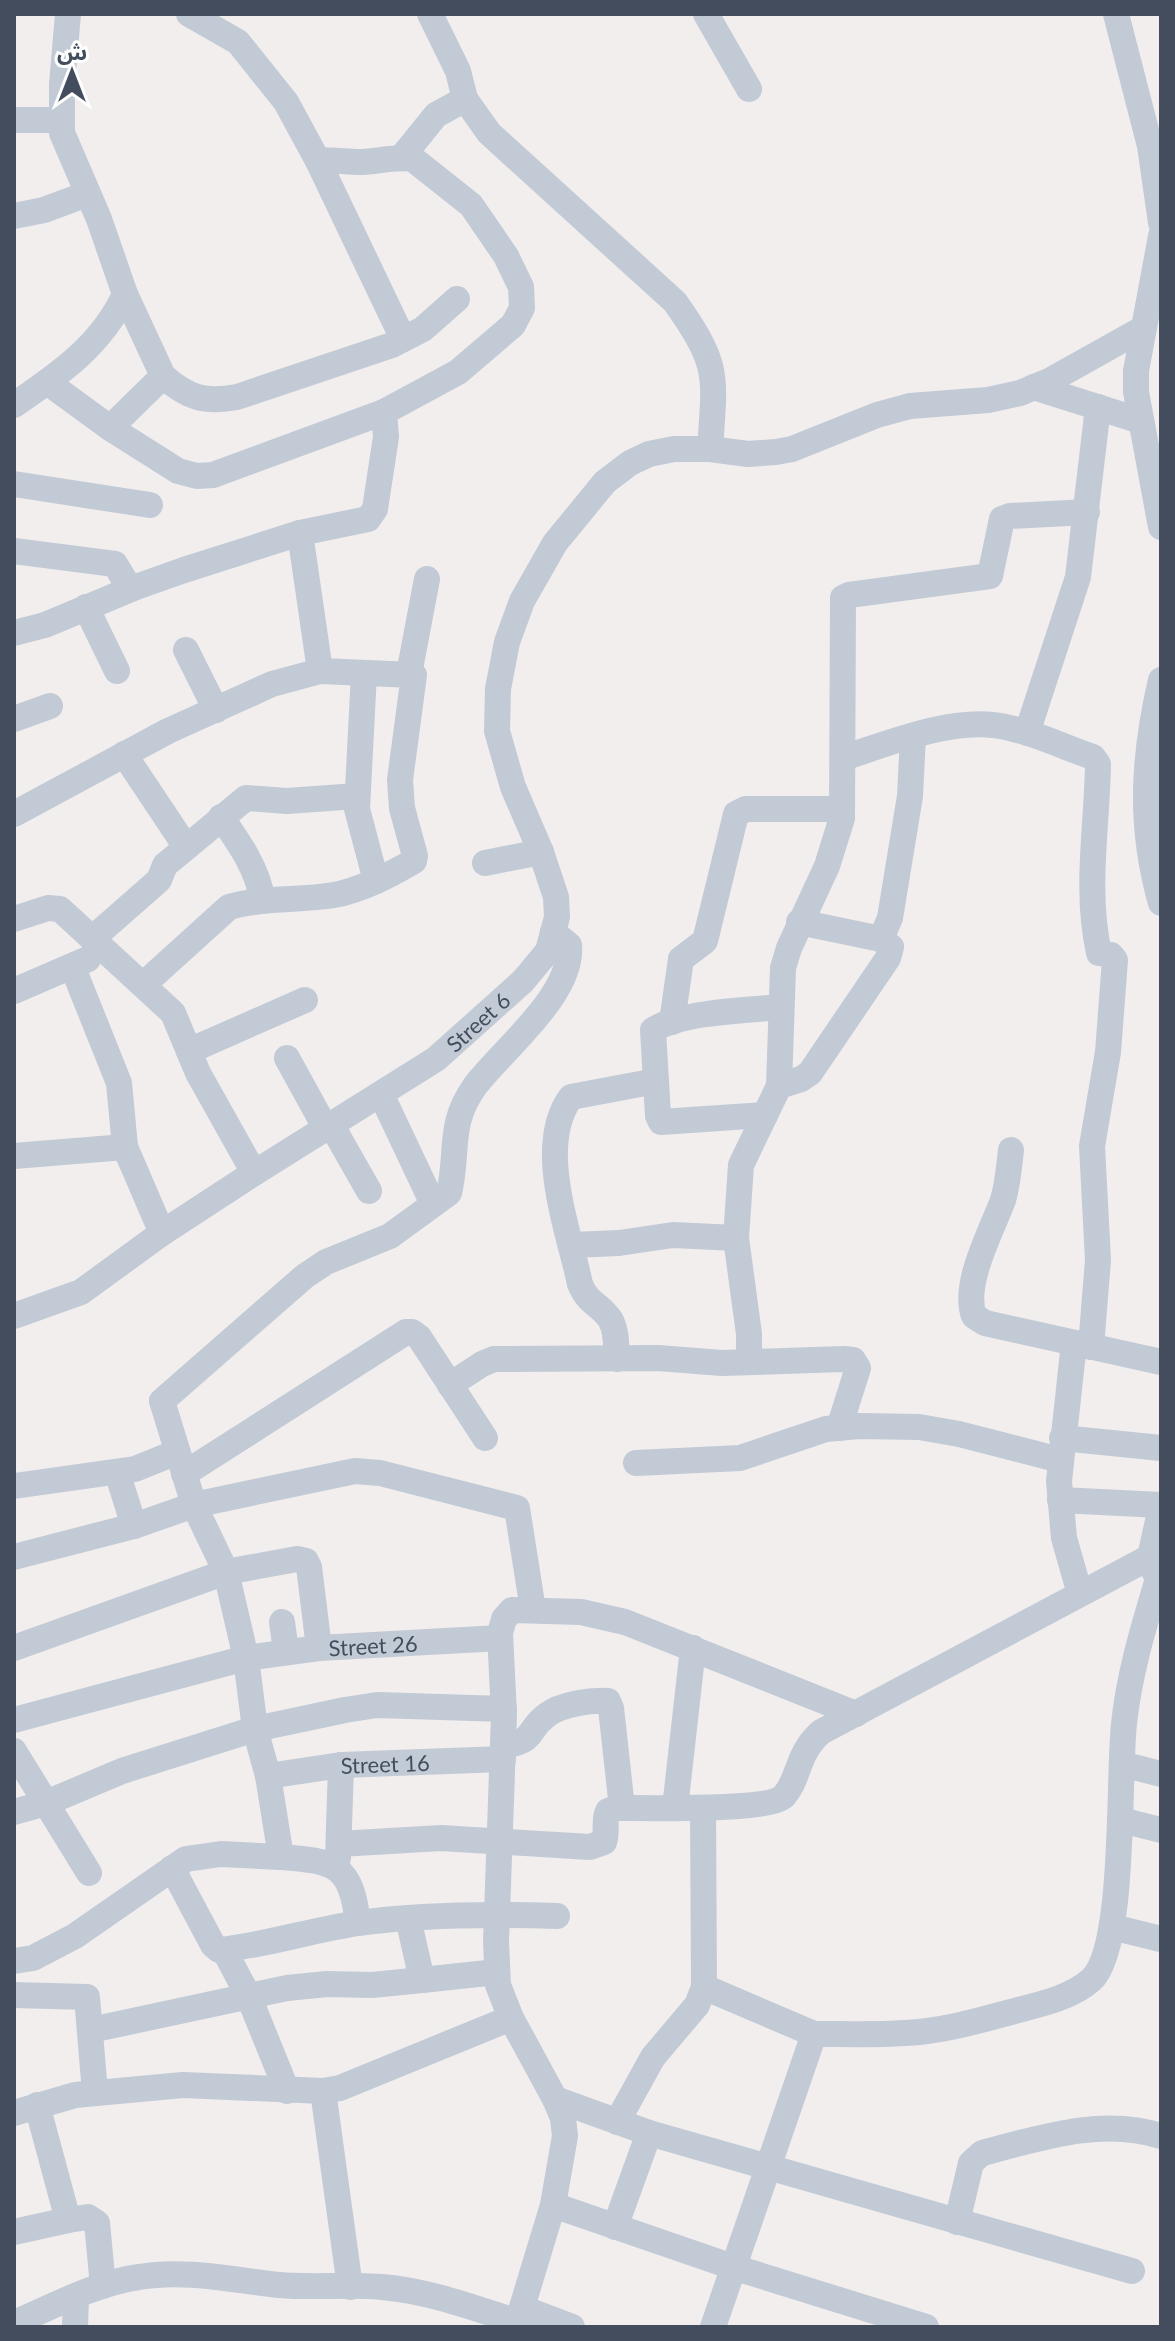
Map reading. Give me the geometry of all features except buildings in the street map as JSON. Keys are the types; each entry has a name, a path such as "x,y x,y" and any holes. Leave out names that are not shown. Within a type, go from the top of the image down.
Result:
{"street":[{"path":"68,14 62,84 62,133 99,219 125,294 163,376 174,385 198,398 213,401 237,397 403,339 423,329 457,299"},
{"path":"189,14 238,42 286,102 318,161 403,339"},
{"path":"430,14 458,71 465,99 489,133 675,302 691,324 708,353 715,383 710,449"},
{"path":"706,14 749,89"},
{"path":"1116,14 1150,146 1161,223"},
{"path":"402,157 436,115 465,99"},
{"path":"14,120 62,120"},
{"path":"47,382 110,428 178,471 197,476 213,475 384,412 458,372 513,325 522,308 521,287 471,205 413,159 318,161"},
{"path":"14,216 44,210 87,194"},
{"path":"1161,236 1136,371 1147,417 1161,527"},
{"path":"14,405 84,353 99,336 125,294"},
{"path":"281,1857 268,1776 255,1729 246,1658 226,1572 194,1505 162,1407 163,1398 199,1371 305,1276 326,1262 390,1236 449,1193 454,1137 460,1114 474,1088 550,999 566,971 569,945 553,932 557,917 556,897 541,852 513,787 497,731 498,689 507,642 522,601 555,543 605,482 630,463 649,454 674,449 710,449 748,454 776,452 910,406 988,400 1020,393 1142,329"},
{"path":"110,428 163,376"},
{"path":"1034,387 1098,407 1147,417"},
{"path":"1027,733 1078,577 1098,407"},
{"path":"14,633 45,625 130,589 300,533 364,521 373,516 386,437 384,412"},
{"path":"14,484 150,505"},
{"path":"749,1362 736,1238 741,1165 779,1086 783,968 799,922 827,866 842,818 843,598 990,576 1002,519 1087,512"},
{"path":"300,533 320,671"},
{"path":"14,551 115,564 130,589"},
{"path":"409,674 427,579"},
{"path":"86,607 117,671"},
{"path":"186,650 216,710"},
{"path":"14,814 124,754 272,684 320,671 414,675 400,780 402,808 415,859 376,881 333,895 229,907 144,984"},
{"path":"364,673 357,796 359,821 376,881"},
{"path":"1161,680 1152,718 1145,788 1146,840 1161,900"},
{"path":"14,719 50,706"},
{"path":"843,758 913,736 966,726 992,725 1027,733 1093,757 1098,764 1091,890 1093,920 1099,953 1111,955 1115,960 1108,1052 1092,1146 1098,1260 1061,1449 1060,1500 1064,1538 1080,1594"},
{"path":"881,939 890,918 910,796 913,736"},
{"path":"124,754 186,847"},
{"path":"14,991 73,968 159,880 165,865 246,798 287,801 357,796"},
{"path":"672,1022 681,959 705,941 736,814 746,809 842,809"},
{"path":"221,817 251,861 263,901"},
{"path":"485,863 541,852"},
{"path":"14,919 48,908 60,909 173,1013 198,1073 254,1173"},
{"path":"779,1086 801,1079 819,1062 888,958 891,947 881,939 799,922"},
{"name":"Street 6","path":"14,1316 81,1292 162,1233 436,1059 495,1008 536,967 548,951 553,932"},
{"path":"73,968 119,1083 125,1147 162,1233"},
{"path":"189,1051 305,1000"},
{"path":"765,1115 661,1122 658,1116 653,1030 672,1022 734,1011 781,1007"},
{"path":"287,1058 369,1191"},
{"path":"617,1359 614,1328 585,1295 558,1192 557,1128 568,1101 579,1095 656,1081"},
{"path":"381,1094 433,1204"},
{"path":"14,1156 125,1147"},
{"path":"1011,1150 1005,1192 977,1263 974,1316 985,1323 1161,1362"},
{"path":"572,1245 619,1243 673,1235 736,1238"},
{"path":"14,1486 180,1463 406,1332 419,1337 485,1438"},
{"path":"450,1385 494,1359 658,1358 722,1363 853,1360 857,1363 857,1374 839,1428"},
{"path":"636,1463 740,1458 794,1438 839,1428 919,1427 1061,1449 1161,1448"},
{"path":"14,1557 134,1526 194,1505 355,1471 380,1473 512,1505 519,1511 533,1610"},
{"path":"117,1472 134,1526"},
{"path":"704,1987 814,2034 918,2032 954,2027 1044,2003 1091,1981 1101,1968 1112,1927 1121,1820 1124,1724 1149,1651 1161,1506 1060,1500"},
{"path":"14,1648 226,1572 297,1559 306,1561 309,1567 319,1648"},
{"path":"14,1961 33,1958 75,1936 172,1868 200,1855 322,1861 417,1838 590,1847 604,1842 608,1811 774,1802 787,1792 802,1755 821,1732 1080,1594 1157,1579"},
{"path":"519,2319 553,2205 565,2136 563,2118 555,2099 511,2018 498,1985 497,1915 504,1709 500,1638 504,1619 512,1610 533,1610 581,1612 625,1622 856,1714"},
{"path":"282,1622 286,1651"},
{"name":"Street 26","path":"14,1720 246,1658 286,1651 500,1638"},
{"path":"675,1808 693,1648"},
{"path":"503,1752 528,1739 543,1718 558,1708 608,1701 622,1808"},
{"path":"14,1812 46,1803 122,1771 255,1729 377,1705 504,1709"},
{"path":"14,1751 89,1873"},
{"name":"Street 16","path":"268,1776 341,1765 503,1752"},
{"path":"1122,1764 1161,1774"},
{"path":"341,1765 338,1857 349,1881 358,1923"},
{"path":"617,2122 653,2057 697,2005 704,1987 703,1808"},
{"path":"1121,1820 1161,1830"},
{"path":"172,1868 213,1945 216,1949 224,1950 358,1923 408,1918 557,1916"},
{"path":"408,1918 422,1980"},
{"path":"1112,1927 1161,1939"},
{"path":"224,1950 249,1997 287,2091"},
{"path":"91,2030 287,1988 327,1984 372,1985 497,1972"},
{"path":"14,1995 84,1996 89,2003 95,2093"},
{"path":"68,2220 26,2109 95,2093 183,2085 287,2091 340,2088 511,2018"},
{"path":"713,2327 814,2034"},
{"path":"323,2091 350,2287"},
{"path":"555,2099 649,2133 1132,2271"},
{"path":"957,2222 971,2163 982,2153 1075,2129 1130,2130 1161,2136"},
{"path":"615,2227 649,2133"},
{"path":"553,2205 733,2267 865,2318 926,2327"},
{"path":"14,2232 88,2217 97,2223 103,2286"},
{"path":"14,2323 103,2286 142,2276 179,2274 281,2285 383,2287 443,2298 519,2319 572,2327"},
{"path":"75,2327 76,2297"}]}
